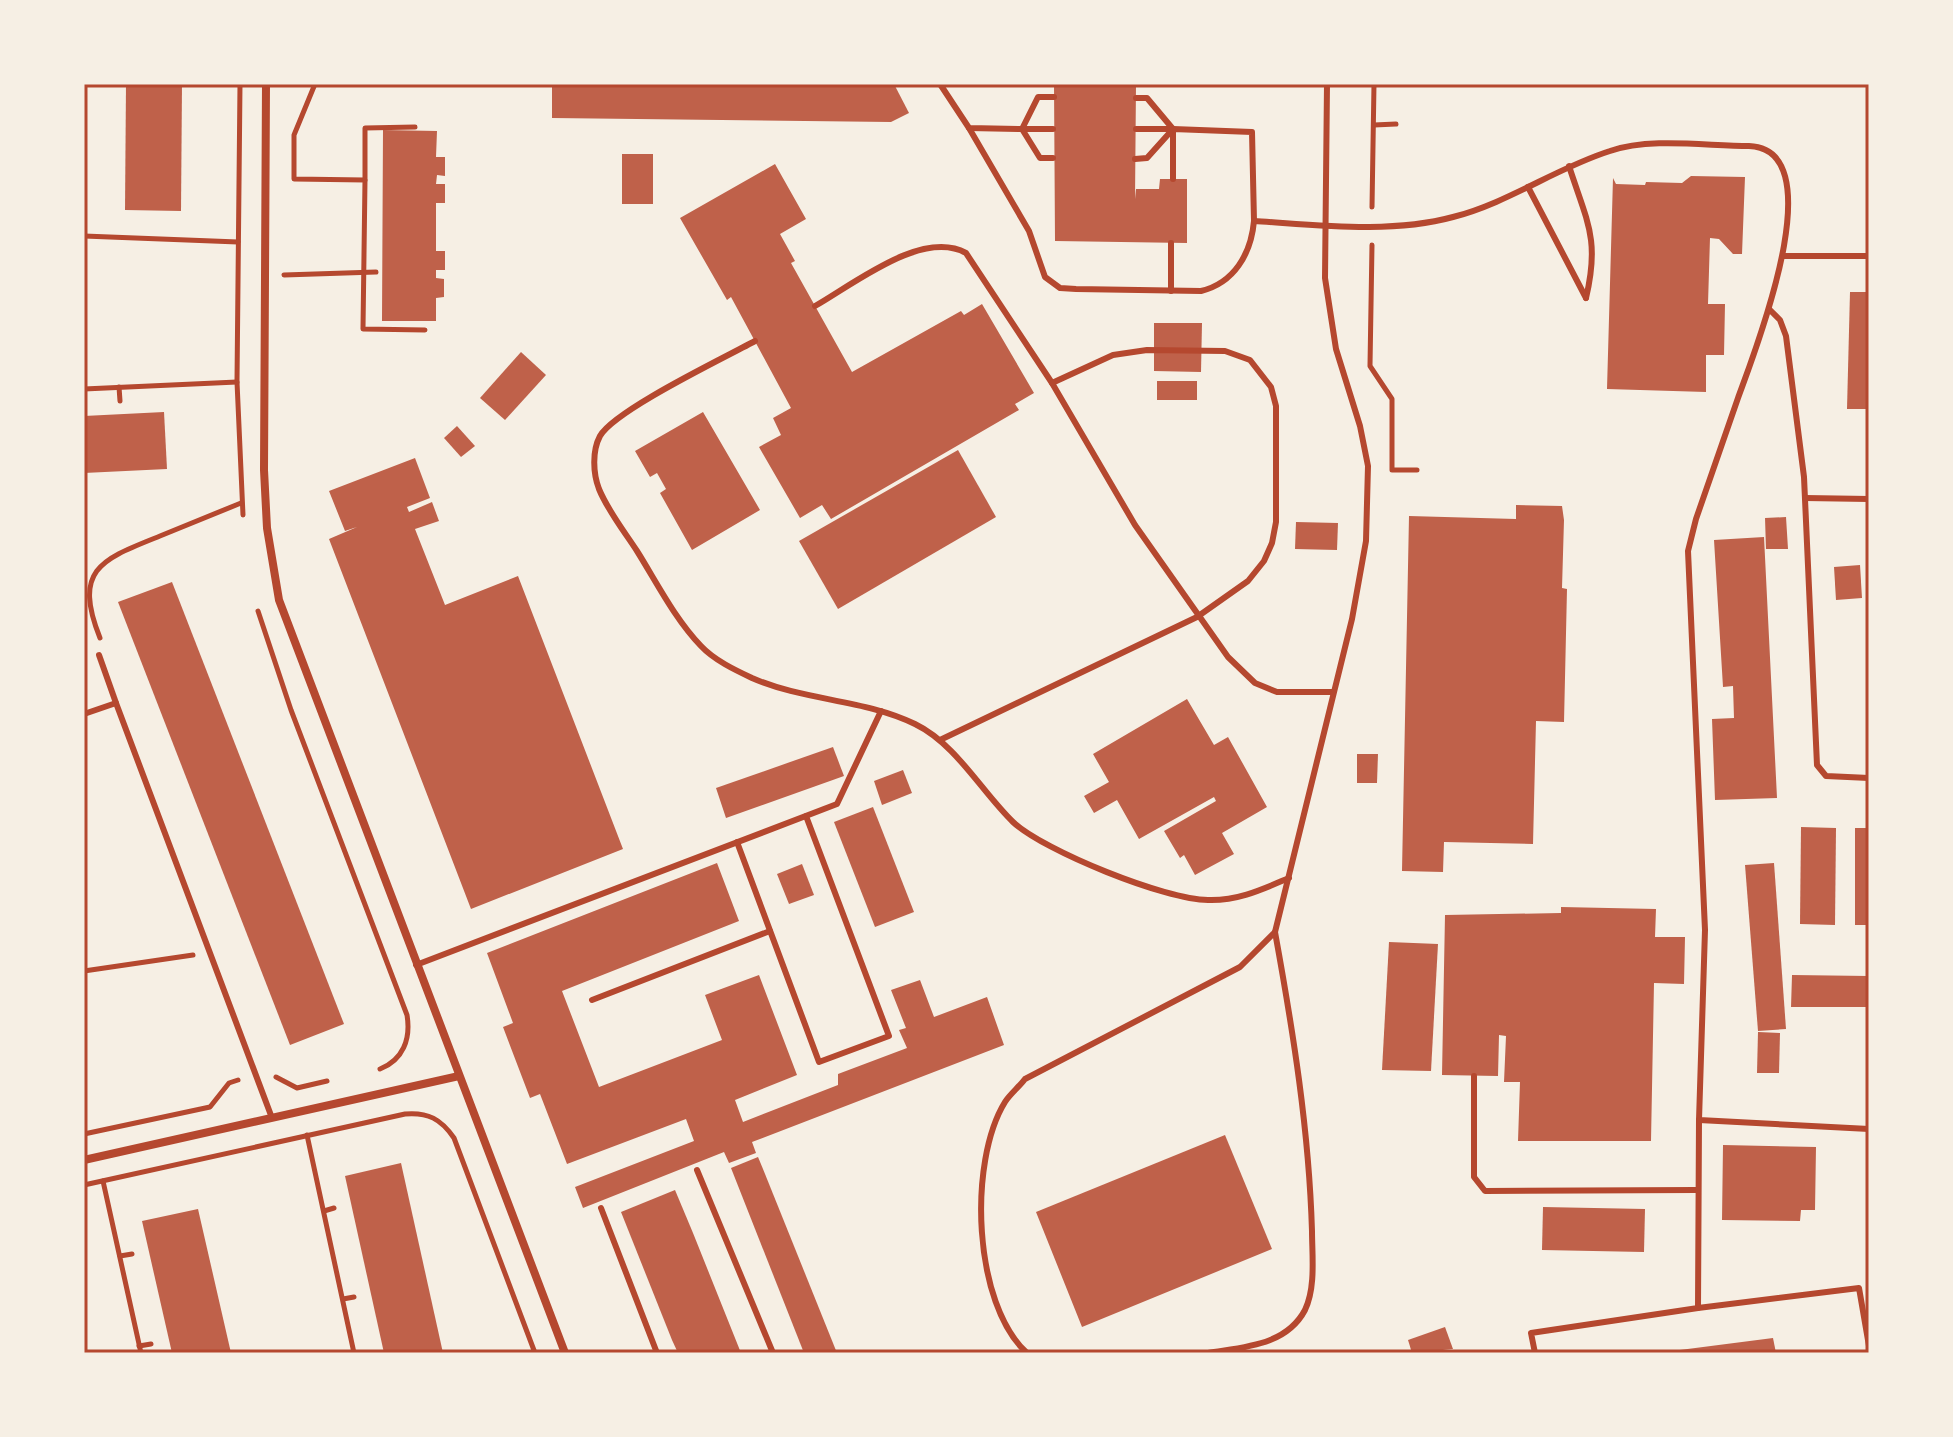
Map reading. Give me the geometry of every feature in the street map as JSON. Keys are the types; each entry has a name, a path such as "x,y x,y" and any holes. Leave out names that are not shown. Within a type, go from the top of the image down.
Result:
{"street":[{"path":"266,84 264,470 271,566 285,619 565,1353"},
{"path":"84,1160 459,1076"}],"lane":[{"path":"940,84 1029,231 1051,283 1060,288 1171,291 1201,291 1220,286 1249,248 1254,221 1252,132 1136,129"},
{"path":"1208,1353 1273,1341 1305,1310 1313,1272 1310,1171 1294,1033 1275,932 1352,619 1366,541 1368,466 1329,316 1325,225 1327,84"},
{"path":"1022,129 1038,97 1054,97"},
{"path":"1136,98 1147,98 1173,129 1173,179"},
{"path":"969,128 1053,129"},
{"path":"1022,129 1040,158 1053,158"},
{"path":"1135,159 1147,158 1173,129"},
{"path":"1254,221 1372,225 1453,217 1613,149 1649,145 1763,147 1775,155 1785,177 1784,256 1770,310 1696,519 1688,551 1705,930 1696,1190 1698,1308"},
{"path":"1528,187 1586,298 1594,261 1593,241 1569,166"},
{"path":"1171,243 1171,291"},
{"path":"815,306 923,248 949,246 973,260 1052,383 1135,525 1228,657 1255,683 1277,692 1332,692"},
{"path":"1784,256 1869,256"},
{"path":"1770,310 1780,320 1786,336 1805,498 1817,765 1826,776 1869,778"},
{"path":"755,341 607,427 600,436 594,459 599,488 661,589 703,648 725,664 783,689 881,711 918,725 940,740 1014,823 1044,845 1077,860 1204,900 1236,898 1289,878"},
{"path":"940,740 1197,617 1248,581 1264,561 1272,543 1276,522 1276,406 1262,372 1250,360 1225,351 1147,350 1113,355 1052,383"},
{"path":"1805,498 1869,499"},
{"path":"99,655 272,1118"},
{"path":"84,714 116,703"},
{"path":"416,965 837,804 881,711"},
{"path":"737,842 819,1062 889,1036 806,816"},
{"path":"592,1000 770,931"},
{"path":"1027,1353 1004,1321 983,1244 981,1181 991,1133 1005,1102 1025,1079 1240,967 1275,932"},
{"path":"1474,1076 1474,1177 1485,1191 1696,1190"},
{"path":"1699,1120 1869,1129"},
{"path":"697,1170 773,1353"},
{"path":"601,1208 657,1353"},
{"path":"1535,1353 1531,1333 1859,1288 1869,1346"}],"path":[{"path":"315,84 294,135 294,179 365,180"},
{"path":"1374,84 1370,366 1392,399 1392,470 1417,470"},
{"path":"1374,125 1396,124"},
{"path":"415,127 365,128 363,329 425,330"},
{"path":"84,236 238,242"},
{"path":"263,276 376,272"},
{"path":"84,389 237,382"},
{"path":"119,387 120,401"},
{"path":"101,641 90,614 92,582 108,557 241,503"},
{"path":"84,971 208,951"},
{"path":"84,1134 210,1107 229,1083 269,1071 271,1074"},
{"path":"84,1185 420,1113 444,1124 454,1138 535,1353"},
{"path":"307,1135 354,1353"},
{"path":"103,1181 140,1350 151,1344"},
{"path":"324,1211 334,1208"},
{"path":"120,1256 132,1254"},
{"path":"343,1299 354,1297"}],"building":[{"path":"126,84 182,84 181,211 125,210"},
{"path":"552,84 894,84 909,113 891,122 552,118"},
{"path":"1054,84 1136,84 1135,199 1136,189 1159,189 1160,179 1187,179 1187,243 1055,241"},
{"path":"383,130 437,131 436,157 445,157 445,176 437,175 436,184 445,184 445,203 436,203 436,251 445,251 445,270 436,270 436,278 444,279 444,297 436,298 436,321 382,321"},
{"path":"622,154 653,154 653,204 622,204"},
{"path":"775,164 806,219 780,234 795,261 791,263 852,372 961,311 964,315 982,304 1034,393 1015,404 1019,410 831,519 822,505 800,518 759,447 781,435 773,418 791,408 731,297 727,300 680,218"},
{"path":"1691,176 1745,177 1742,254 1733,254 1719,239 1710,238 1708,304 1725,304 1724,355 1706,355 1706,392 1607,389 1613,178 1616,184 1645,185 1646,182 1682,183"},
{"path":"1850,292 1869,292 1869,409 1847,409"},
{"path":"1154,323 1202,323 1201,372 1154,371"},
{"path":"521,352 546,375 505,420 480,398"},
{"path":"1157,381 1197,381 1197,400 1157,400"},
{"path":"164,412 167,469 84,473 84,416"},
{"path":"703,412 760,510 692,550 660,493 666,489 657,473 650,477 635,451"},
{"path":"457,426 475,446 461,457 444,438"},
{"path":"958,450 996,517 838,609 799,541"},
{"path":"415,458 430,498 407,507 409,512 432,502 439,521 415,529 445,605 518,576 623,849 471,909 329,539 357,527 345,531 329,491"},
{"path":"1516,505 1562,506 1564,520 1562,588 1567,589 1564,722 1536,721 1533,844 1444,842 1443,872 1402,871 1409,516 1516,519"},
{"path":"1786,517 1788,549 1766,549 1765,518"},
{"path":"1296,522 1338,523 1337,550 1295,549"},
{"path":"1764,537 1777,798 1715,800 1712,719 1734,718 1733,686 1723,687 1714,540"},
{"path":"1860,565 1862,598 1836,600 1834,567"},
{"path":"172,582 344,1024 290,1045 118,602"},
{"path":"1187,699 1214,745 1228,737 1267,807 1222,833 1234,854 1195,875 1184,855 1180,858 1164,831 1216,801 1214,797 1139,839 1117,800 1094,813 1084,796 1109,782 1093,754"},
{"path":"833,747 844,776 726,818 716,788"},
{"path":"1357,754 1378,754 1377,783 1357,783"},
{"path":"903,770 912,793 882,805 874,781"},
{"path":"873,807 914,912 875,927 834,822"},
{"path":"1801,827 1836,828 1835,925 1800,924"},
{"path":"1855,828 1869,828 1869,925 1855,925"},
{"path":"717,863 739,921 562,991 599,1087 722,1040 705,995 759,975 797,1075 735,1100 743,1122 838,1085 838,1074 907,1048 899,1030 906,1028 891,990 920,980 934,1017 987,997 1004,1045 752,1142 756,1153 729,1163 724,1152 583,1208 575,1187 694,1141 686,1119 567,1164 540,1094 530,1098 503,1027 513,1023 487,953"},
{"path":"1774,863 1786,1029 1758,1031 1745,865"},
{"path":"802,864 814,895 789,904 777,874"},
{"path":"1561,907 1656,909 1655,937 1685,937 1684,984 1654,983 1651,1141 1518,1141 1520,1082 1504,1082 1506,1036 1499,1035 1498,1076 1442,1075 1445,915 1561,913"},
{"path":"1389,942 1438,944 1431,1071 1382,1070"},
{"path":"1792,975 1869,976 1869,1007 1791,1007"},
{"path":"1758,1032 1780,1033 1779,1073 1757,1073"},
{"path":"1225,1135 1272,1249 1082,1327 1036,1212"},
{"path":"1723,1145 1816,1147 1815,1210 1801,1210 1800,1221 1722,1220"},
{"path":"758,1157 837,1353 804,1353 731,1168"},
{"path":"401,1163 443,1353 384,1353 345,1176"},
{"path":"675,1190 741,1353 678,1353 672,1340 621,1212"},
{"path":"1543,1207 1645,1209 1644,1252 1542,1250"},
{"path":"198,1209 231,1353 172,1353 142,1221"},
{"path":"1445,1327 1453,1349 1412,1353 1408,1340"},
{"path":"1773,1338 1776,1353 1672,1353 1672,1351"}]}
